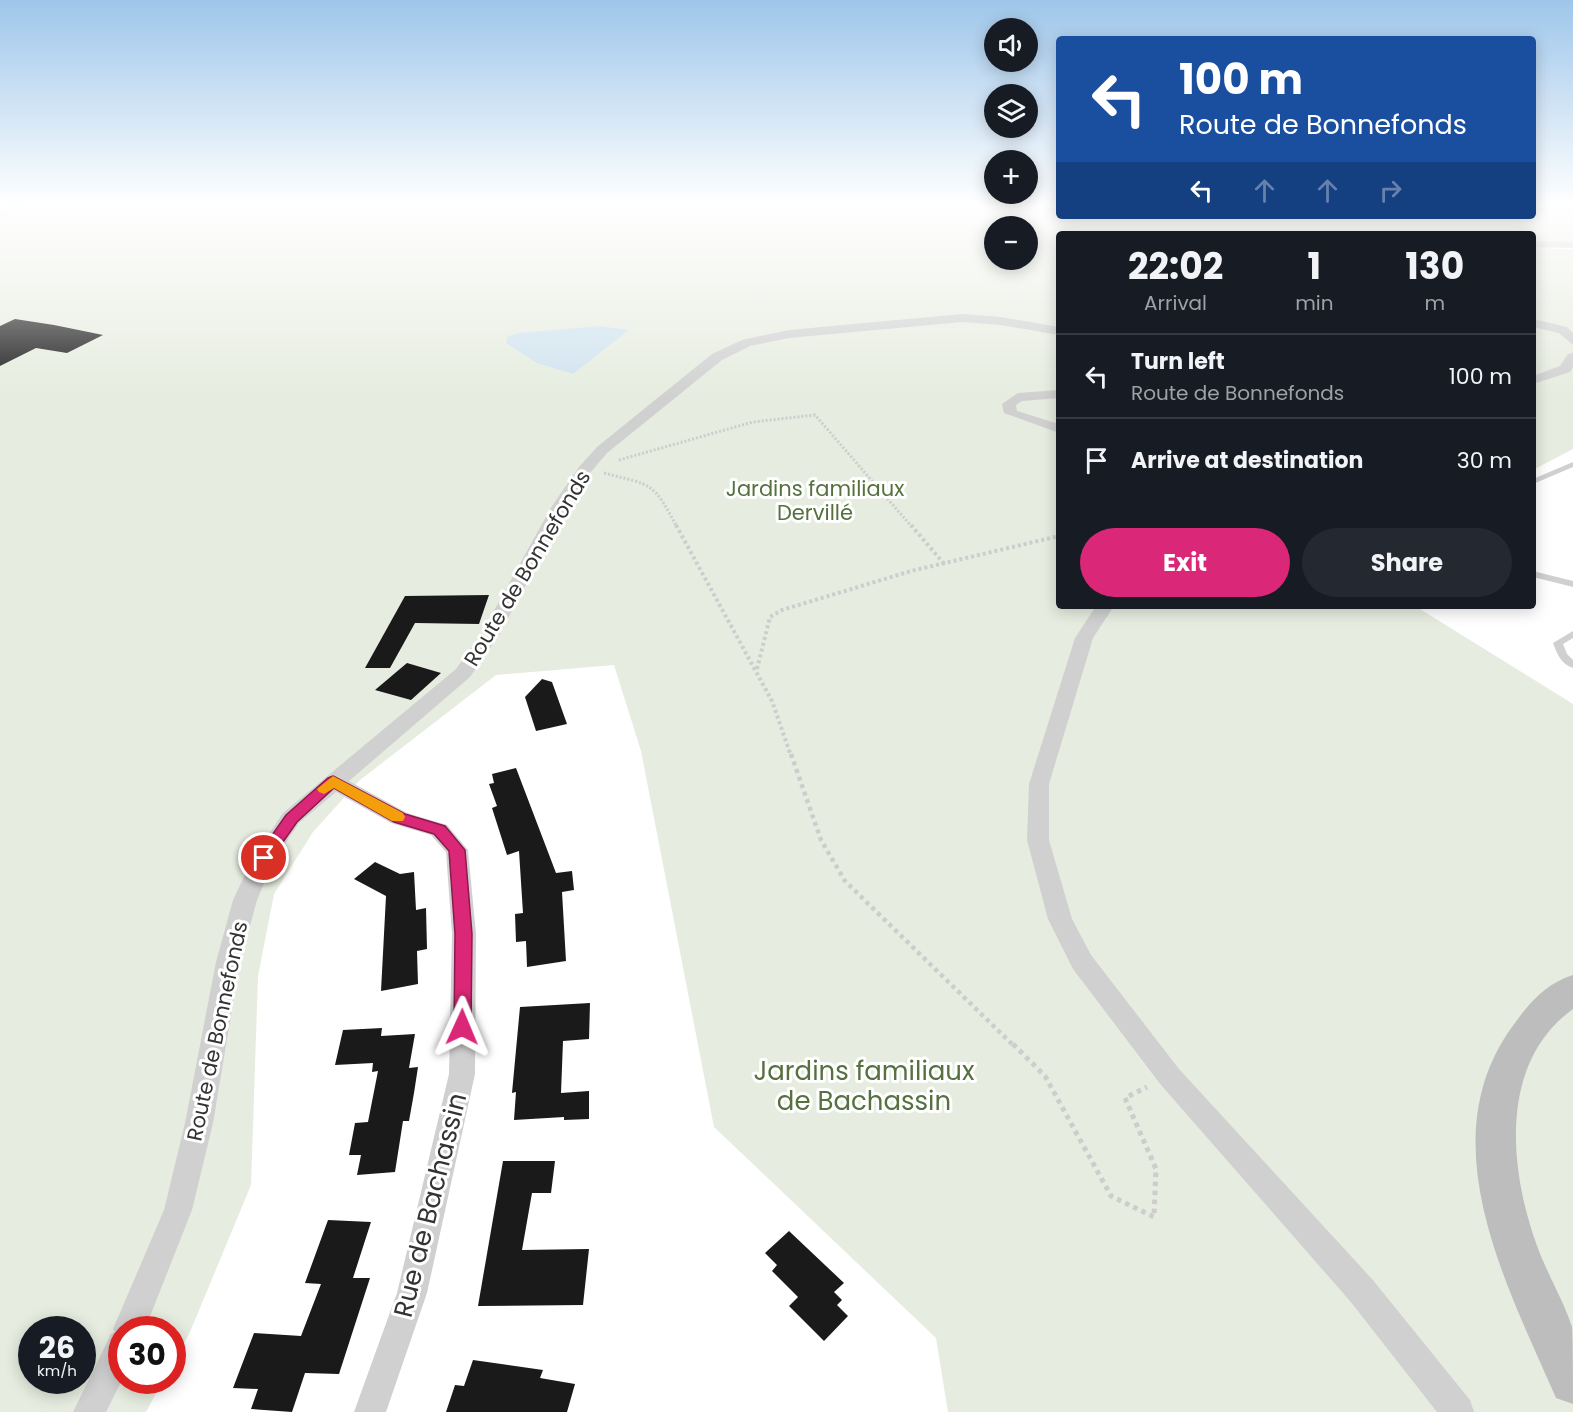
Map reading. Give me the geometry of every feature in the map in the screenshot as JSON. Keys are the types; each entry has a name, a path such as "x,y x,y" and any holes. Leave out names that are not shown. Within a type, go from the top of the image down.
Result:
{"main road":[{"path":"1573,989 1545,1010 1517,1046 1499,1089 1493,1137 1499,1197 1524,1270 1573,1382"}],"street":[{"name":"Route de Bonnefonds","path":"134,1316 178,1210 199,1123 228,962 245,900 264,858 291,818 333,781 408,722 463,673 490,635 560,506 584,470 621,432 729,349 789,334 962,318 1002,321 1056,330"},
{"path":"962,318 1056,341"},
{"path":"1536,324 1563,330 1573,341"},
{"path":"1536,379 1564,369 1573,357"},
{"path":"1056,394 1018,397 1009,404 1011,413 1056,428"},
{"path":"1103,609 1084,638 1042,774 1037,811 1038,840 1060,920 1082,962 1170,1077 1361,1290 1458,1412"},
{"name":"Rue de Bachassin","path":"333,781 399,818 439,830 457,850 464,934 462,1074 412,1293 370,1412"},
{"path":"89,1412 108,1373"}],"lane":[{"path":"1536,481 1573,464"},
{"path":"1536,575 1573,584"},
{"path":"1573,634 1558,643 1562,655 1573,665"}],"path":[{"path":"584,470 753,422 815,415 945,565"},
{"path":"584,470 630,478 647,484 658,492 756,670 782,728 821,840 845,880 1045,1076 1111,1196 1154,1217 1156,1169 1125,1098 1170,1077"},
{"path":"756,670 770,617 782,610 911,571 945,565 984,552 1056,538"}],"green space":[{"path":"0,268 984,268 984,270 1038,270 1038,268 1056,268 1056,609 1420,609 1573,704 1573,1412 948,1412 936,1338 714,1127 641,751 614,665 496,675 360,780 313,832 274,894 258,976 251,1185 186,1339 186,1316 108,1316 108,1394 156,1394 146,1412 0,1412"},
{"path":"1536,268 1573,268 1573,449 1536,468"}],"water":[{"path":"600,326 629,330 573,374 537,363 506,343 507,337 518,333"}],"building":[{"path":"15,319 103,335 67,353 36,348 0,366 0,326"},
{"path":"489,595 479,624 415,623 390,668 365,668 405,596"},
{"path":"407,663 441,673 411,700 375,690"},
{"path":"542,679 552,682 567,724 536,731 525,697"},
{"path":"516,768 556,873 572,871 574,890 562,892 566,961 527,967 526,941 516,942 515,914 523,913 519,851 507,855 492,808 497,806 489,784 494,783 492,774"},
{"path":"375,862 400,874 414,872 416,910 426,908 427,949 417,951 418,984 381,991 386,896 354,879"},
{"path":"590,1003 589,1039 563,1041 561,1093 589,1091 589,1119 564,1120 564,1117 514,1120 516,1092 512,1093 520,1007"},
{"path":"382,1028 381,1036 415,1034 409,1068 418,1067 414,1093 409,1121 403,1121 395,1172 357,1175 361,1155 349,1155 355,1123 368,1122 378,1071 372,1072 373,1063 335,1065 343,1030"},
{"path":"503,1161 555,1161 551,1193 532,1193 522,1250 589,1249 583,1305 478,1306"},
{"path":"328,1220 371,1222 353,1278 370,1278 339,1374 305,1373 292,1412 251,1409 258,1389 233,1388 254,1333 301,1336 321,1284 305,1283"},
{"path":"789,1231 844,1283 834,1292 842,1300 837,1305 848,1316 824,1341 789,1306 798,1297 772,1271 777,1265 765,1253"},
{"path":"473,1360 543,1370 540,1378 575,1384 567,1412 446,1412 455,1385 464,1386"}],"slow traffic":[{"path":"324,789 333,781 397,817"}],"route":[{"path":"264,858 291,818 333,781 399,818 439,830 457,850 464,934 462,1027"}],"park label":[{"name":"Jardins familiaux Dervillé","path":"815,500"},
{"name":"Jardins familiaux de Bachassin","path":"864,1086"}]}
